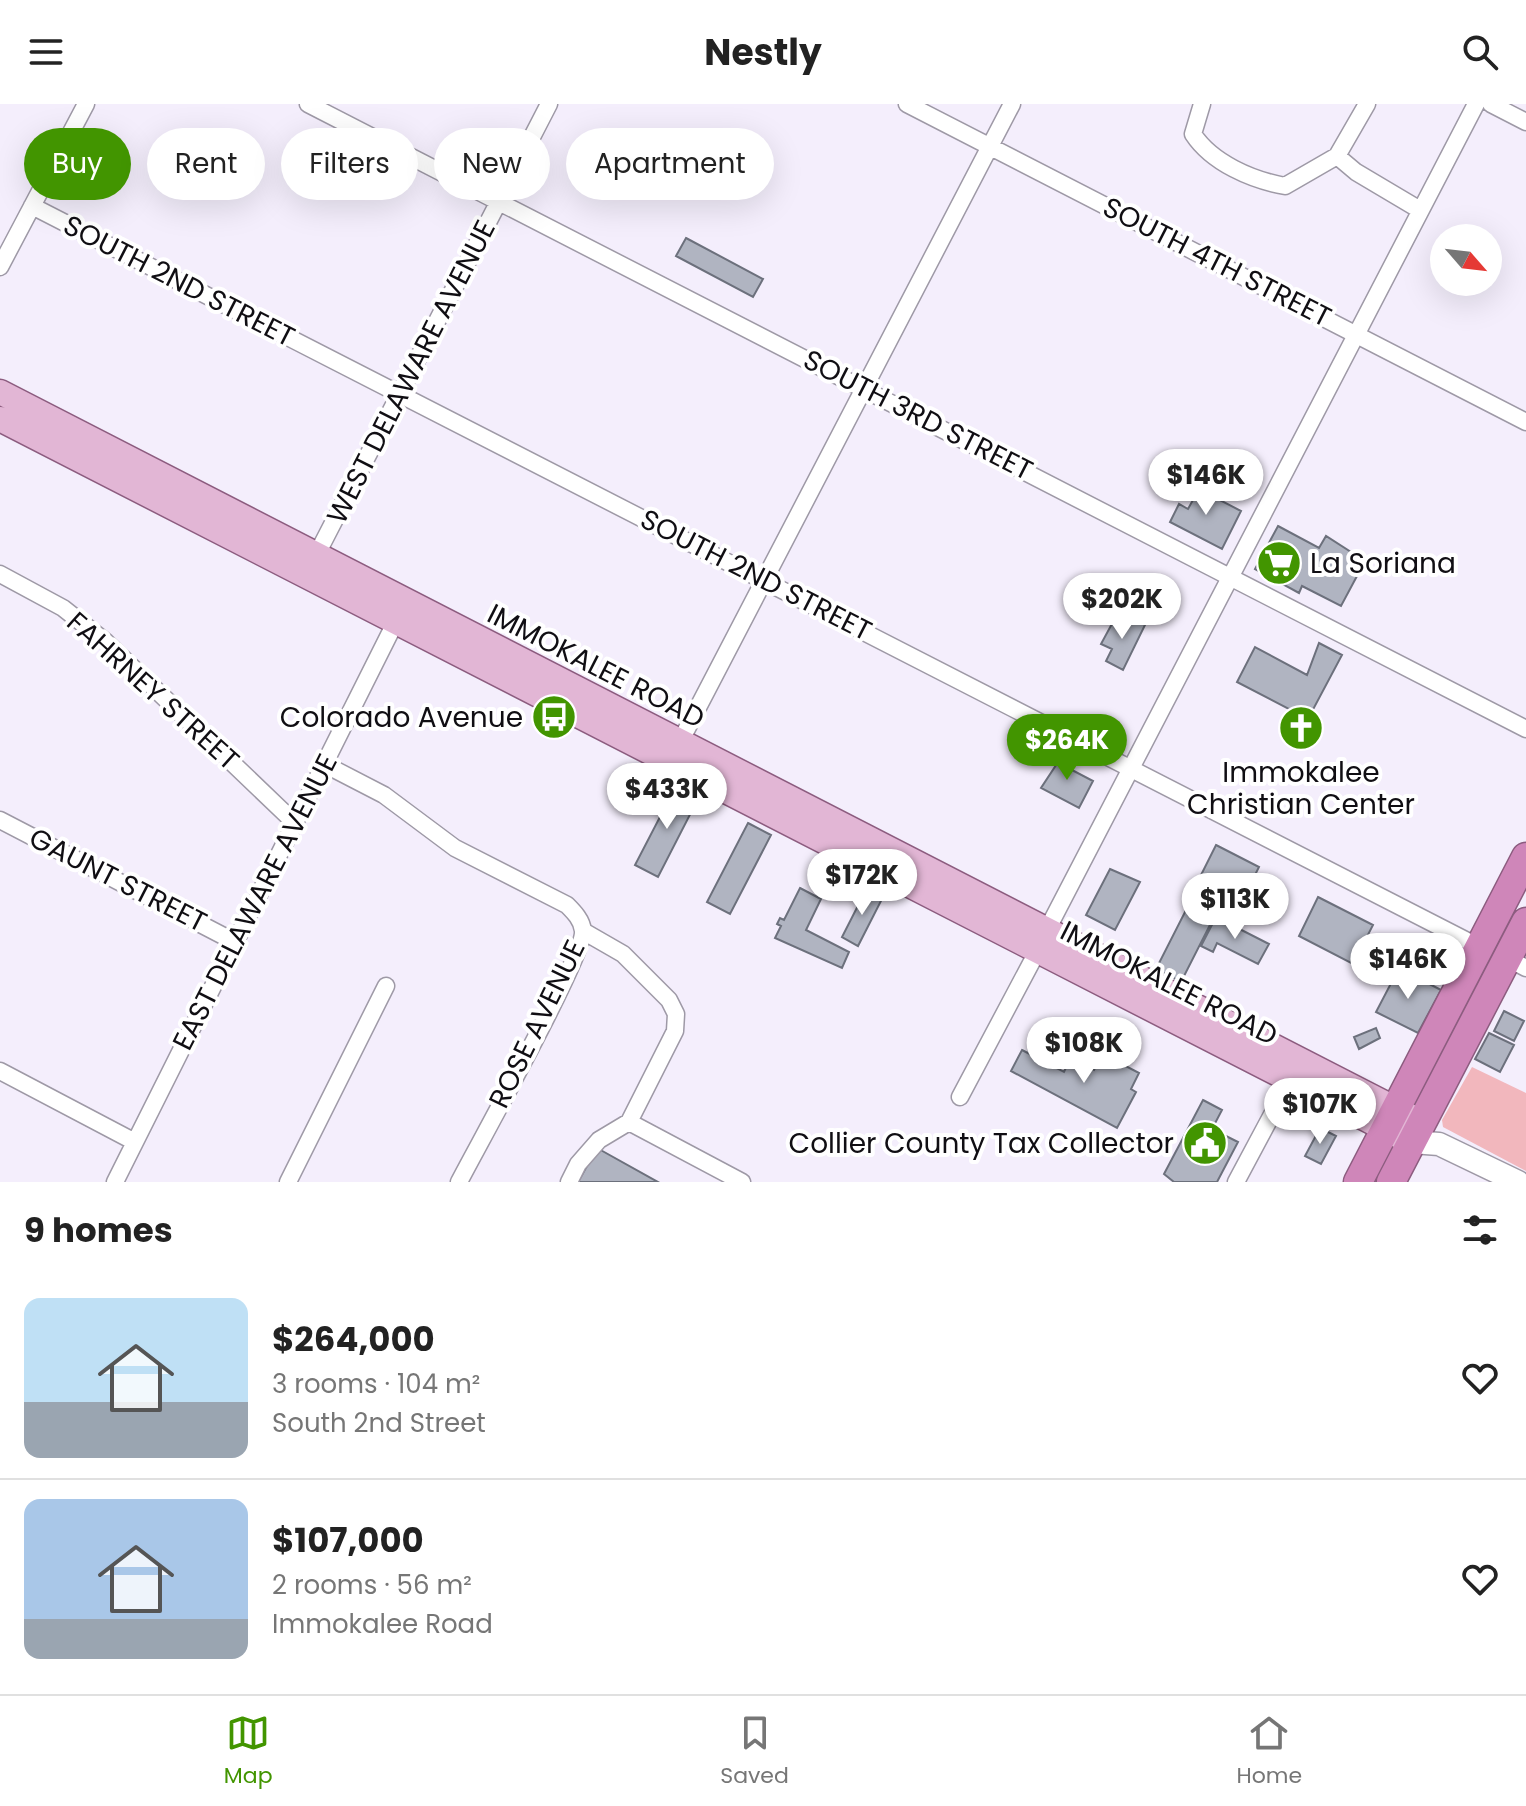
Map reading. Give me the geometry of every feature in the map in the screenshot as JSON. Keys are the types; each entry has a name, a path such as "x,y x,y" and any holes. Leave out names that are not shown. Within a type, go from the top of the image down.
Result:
{"highway":[{"path":"1358,1182 1526,857"},
{"path":"1391,1182 1425,1136 1516,963 1526,922"}],"main road":[{"name":"IMMOKALEE ROAD","path":"0,392 401,612 1425,1136"},
{"name":"IMMOKALEE ROAD","path":"0,419 312,565"},
{"name":"IMMOKALEE ROAD","path":"1219,1030 1291,1079 1391,1118"}],"street":[{"path":"0,267 86,104"},
{"name":"SOUTH 3RD STREET","path":"308,104 865,387 1526,729"},
{"name":"WEST DELAWARE AVENUE","path":"312,565 398,392 549,104"},
{"name":"SOUTH 4TH STREET","path":"907,104 1526,422"},
{"path":"675,752 1012,104"},
{"path":"1202,104 1193,134 1204,151 1261,181 1285,186 1337,156 1367,104"},
{"path":"960,1097 1476,104"},
{"path":"1491,104 1526,122"},
{"path":"1337,156 1356,172 1420,210"},
{"name":"SOUTH 2ND STREET","path":"32,206 1131,766 1479,947"},
{"name":"FAHRNEY STREET","path":"0,574 63,608 106,642 295,823"},
{"name":"EAST DELAWARE AVENUE","path":"115,1182 401,612"},
{"name":"ROSE AVENUE","path":"324,764 384,795 455,848 567,905 579,919 583,931 568,971 459,1182"},
{"name":"GAUNT STREET","path":"0,820 235,942"},
{"path":"569,1182 578,1164 599,1140 629,1122 675,1031 676,1014 669,1000 623,954 583,931"},
{"path":"288,1182 386,986"},
{"path":"0,1071 135,1142"},
{"path":"1236,1182 1291,1079"},
{"path":"629,1122 742,1182"},
{"path":"1425,1136 1518,1182"}],"shaded area":[{"path":"1472,1067 1526,1093 1526,1171 1443,1127 1442,1120"}],"building":[{"path":"686,238 763,279 753,297 676,256"},
{"path":"1187,483 1241,511 1222,549 1170,522 1179,504 1188,509 1193,500 1182,494"},
{"path":"1278,526 1319,548 1326,536 1365,561 1341,606 1302,586 1299,593 1255,569"},
{"path":"1126,615 1145,625 1123,670 1106,661 1112,649 1101,644 1114,620 1121,623"},
{"path":"1319,643 1342,655 1308,719 1237,682 1255,647 1307,675"},
{"path":"1064,753 1075,758 1070,769 1093,781 1079,808 1041,788"},
{"path":"676,786 699,797 658,877 635,865"},
{"path":"748,823 771,835 730,914 707,902"},
{"path":"1216,845 1259,867 1243,899 1200,877"},
{"path":"1110,869 1140,882 1115,930 1086,915"},
{"path":"800,888 821,899 806,930 849,952 842,968 775,938 781,926 777,924 780,918 784,920"},
{"path":"867,888 883,897 858,946 842,937"},
{"path":"1318,897 1373,925 1353,964 1299,936"},
{"path":"1187,908 1212,921 1181,982 1156,969"},
{"path":"1216,917 1269,944 1258,964 1217,943 1213,952 1201,946"},
{"path":"1399,968 1441,990 1418,1033 1376,1012"},
{"path":"1504,1011 1524,1021 1514,1041 1494,1031"},
{"path":"1376,1028 1380,1038 1359,1049 1354,1037"},
{"path":"1489,1033 1514,1045 1500,1072 1475,1059"},
{"path":"1022,1050 1064,1072 1071,1057 1094,1070 1103,1054 1139,1073 1131,1089 1136,1092 1117,1128 1011,1071"},
{"path":"1203,1100 1222,1110 1212,1129 1238,1142 1217,1182 1174,1182 1164,1174"},
{"path":"1320,1128 1336,1136 1321,1164 1305,1156"},
{"path":"597,1148 658,1182 578,1182"}],"place":[{"name":"La Soriana","path":"1279,563"},
{"name":"Colorado Avenue","path":"554,717"},
{"name":"Immokalee Christian Center","path":"1301,728"},
{"name":"Collier County Tax Collector","path":"1205,1143"}]}
